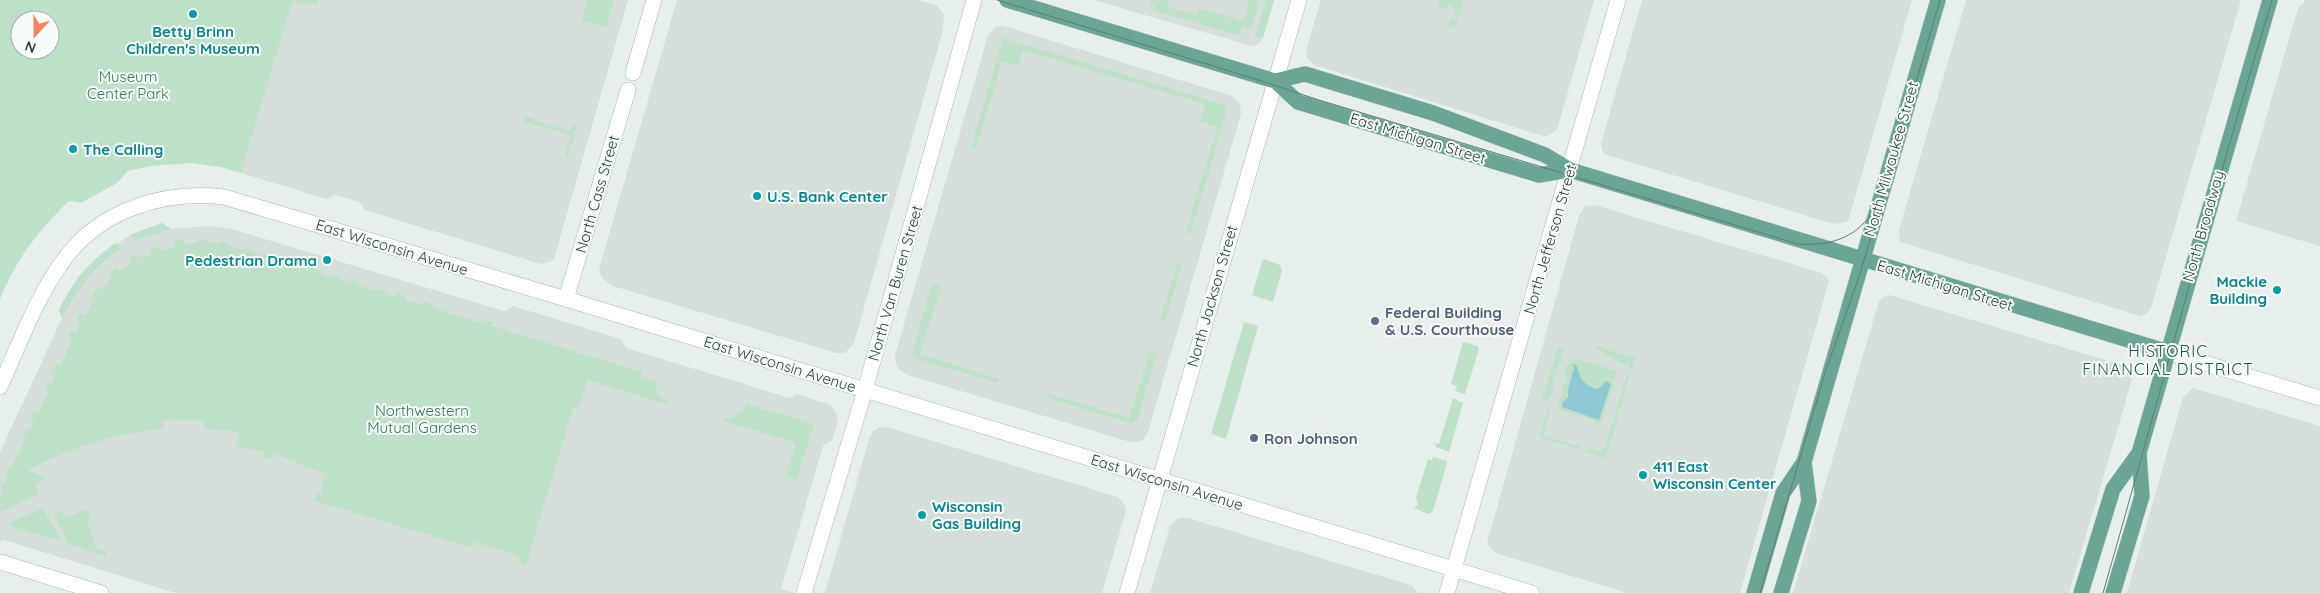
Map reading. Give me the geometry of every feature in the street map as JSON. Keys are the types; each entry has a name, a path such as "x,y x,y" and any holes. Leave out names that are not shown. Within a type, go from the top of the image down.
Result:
{"main road":[{"path":"633,74 654,0"},
{"name":"North Van Buren Street","path":"804,593 865,390 974,0"},
{"name":"East Michigan Street","path":"1007,0 1275,81 1298,102 1529,172 1539,175 1570,170"},
{"name":"North Jackson Street","path":"1127,593 1299,0"},
{"name":"North Jefferson Street","path":"1447,593 1618,0"},
{"name":"North Milwaukee Street","path":"1754,593 1783,493 1804,462 1861,259 1938,0"},
{"name":"North Broadway","path":"2081,593 2113,489 2138,453 2270,0"},
{"name":"East Michigan Street","path":"1275,81 1305,74 1433,113 1545,155 1570,170 2320,398"},
{"name":"North Cass Street","path":"566,299 628,90"},
{"name":"East Wisconsin Avenue","path":"0,387 49,282 64,259 96,227 112,216 155,200 214,196 234,200 566,299 1532,593"},
{"name":"North Broadway","path":"2113,593 2142,496 2138,453"},
{"name":"North Milwaukee Street","path":"1781,593 1809,500 1804,462"},
{"path":"0,562 101,593"}],"shaded area":[{"path":"628,0 554,259 548,263 541,264 365,210 359,202 335,195 327,199 241,173 293,1"},
{"name":"U.S. Bank Center","path":"677,0 919,0 937,6 944,15 943,30 854,343 845,353 836,353 613,286 602,278 599,269"},
{"path":"1093,0 1274,0 1263,38 1258,45 1252,46"},
{"path":"1321,0 1594,0 1557,130 1546,137 1314,65 1307,58 1306,50"},
{"path":"1642,0 1912,0 1849,218 1846,222 1834,224 1607,155 1603,152 1601,144"},
{"path":"1966,0 2241,0 2151,308 2146,314 2140,316 1900,242 1899,230"},
{"path":"2306,0 2320,0 2320,246 2236,221 2298,8"},
{"path":"1004,26 1232,96 1240,104 1241,114 1148,432 1143,440 1138,442 1130,442 908,375 899,370 896,364 895,355 988,36 995,27"},
{"path":"1595,205 1822,273 1829,281 1740,593 1627,593 1495,553 1487,543 1579,216 1585,206"},
{"path":"162,223 171,229 210,226 232,229 504,311 513,306 621,339 626,348 790,398 797,394 830,405 836,412 838,422 832,441 823,446 781,589 795,593 176,593 4,540 0,542 0,452 62,318 59,310 78,277 96,259 130,235"},
{"path":"1889,295 2125,366 2129,370 2132,380 2069,593 1793,593 1878,304 1882,297"},
{"path":"2193,388 2320,426 2320,593 2127,593 2183,397"},
{"path":"880,427 890,428 1118,497 1125,506 1126,511 1102,593 825,593 869,439 873,431"},
{"path":"1181,518 1188,518 1411,585 1418,593 1150,593 1170,526"}],"green space":[{"name":"Museum Center Park","path":"0,0 318,0 316,5 306,2 305,5 293,1 241,173 220,167 192,163 150,166 128,171 117,183 81,203 69,201 38,234 6,284 0,299"},
{"path":"587,0 614,0 606,27 581,21"},
{"path":"1151,0 1168,0 1167,6 1196,15 1199,8 1243,21 1249,0 1260,0 1251,29 1242,26 1239,36 1153,10 1154,5 1150,4"},
{"path":"1266,0 1274,0 1263,38 1255,37"},
{"path":"1439,0 1464,0 1455,28 1448,26 1451,18 1456,18 1455,10 1448,4 1446,8 1438,8 1436,5"},
{"path":"1003,38 1228,106 1191,233 1186,232 1217,127 1200,121 1205,104 1023,50 1018,66 1002,62 976,149 971,147"},
{"path":"526,116 535,119 534,121 570,131 572,125 577,126 568,158 565,156 571,135 525,122"},
{"path":"162,223 171,229 134,241 130,235"},
{"name":"Northwestern Mutual Gardens","path":"183,239 185,245 198,242 199,239 217,244 218,241 228,243 228,246 244,250 245,248 255,251 254,254 263,256 264,253 274,257 274,260 290,265 292,262 308,270 309,267 319,270 318,273 330,277 332,274 341,277 340,280 348,282 349,279 359,282 358,285 377,291 378,288 387,291 387,294 395,297 396,293 406,296 405,300 422,305 424,301 434,305 433,308 482,323 483,320 493,322 492,326 642,372 641,376 657,381 656,387 661,397 667,400 666,404 587,380 579,408 574,406 526,565 518,562 519,556 475,542 472,548 315,501 317,493 321,494 325,474 275,454 273,459 263,457 264,452 236,446 238,432 203,429 204,420 162,421 164,429 111,438 77,448 44,462 28,470 42,476 44,480 35,485 39,494 0,512 1,483 4,485 8,476 5,474 9,466 12,467 26,438 22,436 26,428 30,430 34,422 30,420 34,411 38,413 48,392 44,390 48,382 52,383 55,376 51,374 56,364 60,366 72,340 68,338 72,330 76,332 80,324 76,322 80,313 85,315 94,298 92,295 98,287 101,290 112,278 110,274 116,268 120,271 131,263 129,259 139,254 141,258 151,254 150,250 159,246 161,250 174,247 173,242"},
{"path":"116,243 120,249 87,280 62,318 59,310 76,281 90,264"},
{"path":"1264,259 1280,265 1282,270 1273,302 1252,295"},
{"path":"1177,263 1182,265 1165,320 1160,319"},
{"path":"932,284 941,287 920,354 999,379 998,383 914,358 912,353"},
{"path":"1244,322 1258,326 1226,439 1211,434"},
{"path":"1463,342 1478,346 1479,349 1465,394 1455,391 1457,386 1451,384"},
{"path":"1596,346 1635,358 1631,370 1629,369 1629,363 1621,363 1596,348"},
{"path":"1558,347 1565,349 1553,381 1554,391 1548,401 1542,400"},
{"path":"1150,351 1157,353 1137,422 1134,421 1133,424 1048,398 1049,394 1129,418"},
{"path":"1574,360 1580,360 1617,371 1601,423 1557,409 1566,378 1564,369","holes":["1577,366 1583,381 1593,388 1598,389 1606,381 1597,418 1564,408 1562,403 1569,391 1574,367"]},
{"path":"1630,374 1606,458 1586,452 1588,448 1598,452 1604,449 1627,375"},
{"path":"1453,398 1463,403 1449,452 1436,447 1433,443 1439,444"},
{"path":"747,404 814,424 797,479 786,476 796,443 723,421 724,417 732,418 738,415"},
{"path":"1548,407 1550,410 1543,436 1579,446 1581,450 1539,437"},
{"path":"1433,457 1447,463 1433,511 1428,514 1414,508 1418,505 1416,498 1428,459 1432,461"},
{"path":"43,508 62,542 10,526 11,522"},
{"path":"87,509 91,518 87,520 97,549 106,552 105,556 69,544 54,514 61,510 65,518"}],"water":[{"path":"1572,364 1577,366 1581,378 1586,384 1593,388 1598,389 1606,381 1611,384 1599,420 1562,407 1562,403 1568,397 1568,389 1574,368"}],"tram line":[{"path":"997,0 1319,100 1798,244 1827,243 1851,234 1870,216 1884,190"},
{"path":"1760,593 1826,370 1860,274 1940,0"},
{"path":"2103,593 2228,148 2272,0"}],"place":[{"name":"Betty Brinn Children's Museum","path":"193,14"},
{"name":"The Calling","path":"73,149"},
{"name":"U.S. Bank Center","path":"757,196"},
{"name":"Pedestrian Drama","path":"327,260"},
{"name":"Mackie Building","path":"2277,290"},
{"name":"Federal Building & U.S. Courthouse","path":"1375,321"},
{"name":"Ron Johnson","path":"1254,438"},
{"name":"411 East Wisconsin Center","path":"1643,475"},
{"name":"Wisconsin Gas Building","path":"922,515"}],"district":[{"name":"HISTORIC FINANCIAL DISTRICT","path":"2168,360"}]}
